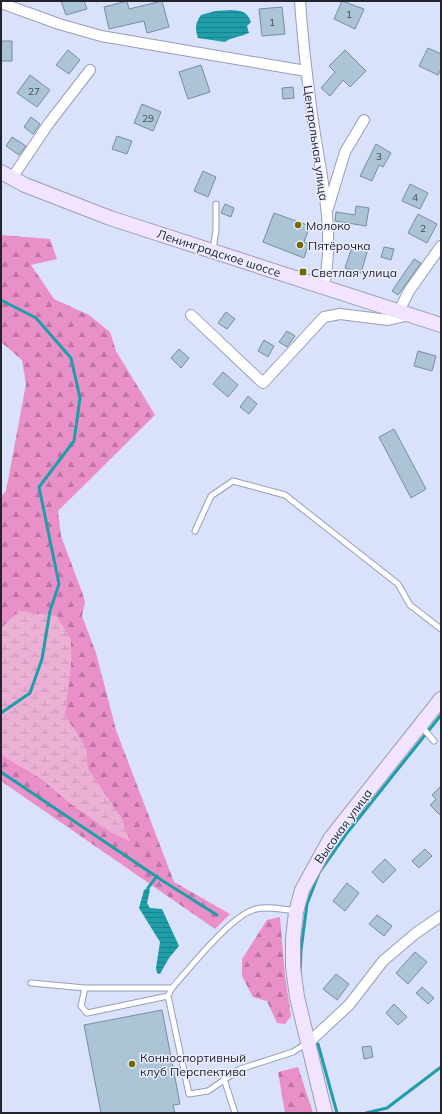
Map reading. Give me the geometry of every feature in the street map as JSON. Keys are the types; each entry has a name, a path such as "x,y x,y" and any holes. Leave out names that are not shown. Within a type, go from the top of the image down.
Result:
{"street":[{"name":"Центральная улица","path":"300,1 306,71 327,212 328,266 324,285"},
{"path":"1,3 59,24 101,36 306,71"},
{"path":"6,175 90,70"},
{"path":"327,212 345,152 364,120"},
{"name":"Ленинградское шоссе","path":"6,175 58,199 110,218 324,285 441,324"},
{"path":"191,315 263,383 324,317 340,314 388,320 405,313 409,291 441,246"},
{"name":"Высокая улица","path":"325,1113 297,997 293,967 293,939 296,912 302,890 330,839 424,730 441,699"},
{"path":"308,1043 349,1005 383,961 416,933 441,916"}],"lane":[{"path":"213,251 216,230 216,204"},
{"path":"195,531 211,496 233,481 285,495 398,584 410,605 441,629"},
{"path":"424,730 434,741"},
{"path":"296,912 280,908 257,908 235,920 172,988 168,996 189,1094 208,1090 240,1069 293,1052 308,1043"},
{"path":"31,983 85,988 172,988"},
{"path":"85,988 81,1006 87,1013 168,996"},
{"path":"224,1079 235,1113"}],"green space":[{"path":"1,235 50,239 57,259 31,265 54,299 89,315 110,332 116,351 155,415 58,511 61,536 85,602 82,616 96,653 116,730 174,882 230,914 215,929 1,781 1,497 6,491 26,384 22,360 1,342"},
{"path":"19,611 57,616 71,640 71,665 65,715 86,747 88,769 121,817 130,841 108,831 68,802 43,780 1,755 1,628"},
{"path":"280,917 285,976 291,1016 285,1024 277,1023 267,1001 253,997 242,976 242,959 267,920"},
{"path":"298,1067 313,1113 285,1113 278,1072"}],"shaded area":[{"path":"215,11 241,11 248,16 251,22 247,26 249,33 225,42 198,38 196,26 201,15"},
{"path":"148,888 150,890 147,903 150,908 162,909 179,946 169,958 160,974 157,973 156,968 160,942 139,908 144,890"}],"building":[{"path":"61,1 84,1 87,9 66,15"},
{"path":"127,1 129,9 162,1 169,27 147,33 144,21 109,29 104,7"},
{"path":"342,1 364,9 355,29 334,19"},
{"path":"282,7 285,34 262,36 259,9"},
{"path":"1,41 12,41 12,61 1,61"},
{"path":"428,48 441,54 441,69 438,75 419,66"},
{"path":"68,50 80,60 69,74 56,65"},
{"path":"345,50 366,71 350,87 343,80 330,96 321,88 335,72 329,66"},
{"path":"201,65 210,92 188,99 179,72"},
{"path":"30,75 50,90 37,107 17,93"},
{"path":"293,87 294,98 283,99 282,88"},
{"path":"142,104 161,112 153,131 134,123"},
{"path":"31,117 40,124 33,134 24,127"},
{"path":"117,136 132,141 127,154 112,149"},
{"path":"12,137 26,146 19,155 6,146"},
{"path":"376,144 391,153 383,167 379,165 372,181 360,176"},
{"path":"203,171 216,177 208,197 194,191"},
{"path":"410,184 428,193 420,209 402,201"},
{"path":"225,204 234,208 231,217 221,213"},
{"path":"356,206 369,208 366,226 335,221 336,212 355,215"},
{"path":"274,213 310,226 304,242 309,244 304,258 263,242"},
{"path":"418,214 437,224 427,243 408,233"},
{"path":"353,244 368,249 361,273 345,268"},
{"path":"384,247 394,249 391,260 381,257"},
{"path":"414,259 421,263 398,295 392,291"},
{"path":"226,312 235,319 227,329 218,323"},
{"path":"287,331 295,336 287,347 279,342"},
{"path":"264,340 274,346 268,357 258,351"},
{"path":"179,349 189,358 181,368 171,358"},
{"path":"418,351 436,356 432,371 414,366"},
{"path":"223,372 238,385 228,397 213,384"},
{"path":"248,396 257,404 249,414 240,407"},
{"path":"394,429 426,489 411,498 379,437"},
{"path":"441,786 441,816 430,805 436,799 432,795"},
{"path":"425,849 432,856 419,868 412,861"},
{"path":"385,859 396,870 383,883 372,872"},
{"path":"347,883 359,893 345,911 333,901"},
{"path":"377,915 392,926 384,936 369,924"},
{"path":"415,952 427,962 408,984 396,973"},
{"path":"336,974 349,984 337,1000 323,989"},
{"path":"422,987 434,998 428,1004 416,993"},
{"path":"394,1004 407,1017 398,1025 386,1013"},
{"name":"Конноспортивный клуб Перспектива","path":"162,1010 180,1104 173,1105 175,1113 101,1113 84,1025"},
{"path":"371,1046 373,1057 364,1059 362,1047"}],"waterway":[{"path":"1,300 36,318 71,358 80,398 74,441 39,487 59,584 50,611 42,659 30,693 1,713"},
{"path":"300,973 301,950 307,904 319,873 347,833 441,715"},
{"path":"1,772 163,881 217,915"},
{"path":"148,888 157,876"},
{"path":"318,1044 337,1113"},
{"path":"366,1113 387,1108 441,1067"}],"place":[{"name":"Молоко","path":"298,225"},
{"name":"Пятёрочка","path":"300,245"},
{"name":"Светлая улица","path":"303,272"},
{"name":"Конноспортивный клуб Перспектива","path":"132,1064"}]}
